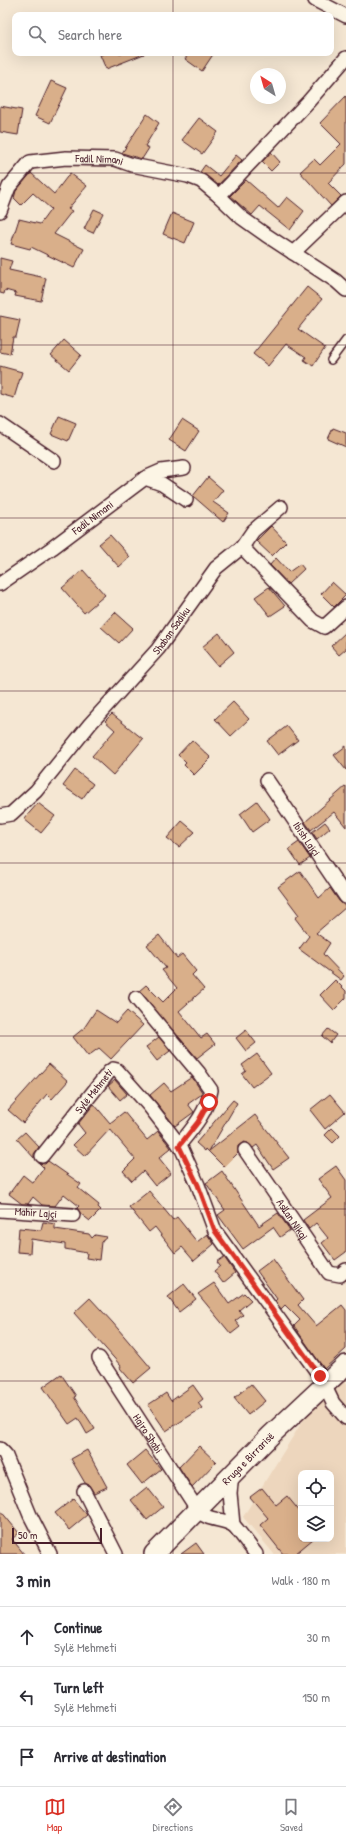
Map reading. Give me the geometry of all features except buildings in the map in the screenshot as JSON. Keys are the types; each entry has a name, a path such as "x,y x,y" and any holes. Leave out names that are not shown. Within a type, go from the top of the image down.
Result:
{"street":[{"path":"315,0 346,16"},
{"path":"219,196 308,102 346,58"},
{"name":"Fadil Nimani","path":"0,211 9,187 30,162 66,158 115,158 132,165 188,176 201,182 219,196 242,218 336,281 346,290"},
{"path":"293,253 346,202"},
{"path":"0,424 54,461"},
{"name":"Fadil Nimani","path":"0,584 52,548 145,478 161,471 184,468"},
{"path":"145,478 162,484 186,500"},
{"name":"Shaban Sadiku","path":"0,816 11,814 36,791 90,724 158,649 216,568 242,547 253,531 281,507"},
{"path":"242,547 313,621 324,627 346,607"},
{"name":"Ibish Lajçi","path":"267,780 346,897"},
{"path":"136,998 200,1073 211,1090 209,1102 198,1122 179,1146"},
{"name":"Sylë Mehmeti","path":"42,1156 113,1069 117,1070 150,1107 179,1146 198,1185 215,1231 320,1376 333,1403 346,1418"},
{"name":"Asllan Nikqi","path":"245,1150 329,1272 340,1275 346,1270"},
{"name":"Mahir Lajçi","path":"0,1210 72,1215"},
{"name":"Hajro Shabi","path":"99,1358 197,1509"},
{"name":"Rruga e Birrarisë","path":"154,1554 232,1473 346,1366"},
{"path":"0,1449 5,1454 30,1515 50,1554"},
{"path":"232,1473 230,1494 233,1525 256,1554"},
{"path":"84,1491 116,1554"},
{"path":"197,1509 202,1516 233,1525"}],"lane":[{"path":"331,360 346,340"}],"shaded area":[{"path":"346,1365 346,1554 274,1554 243,1517 325,1385"}],"route":[{"path":"209,1102 198,1122 179,1146 181,1147 198,1185 215,1231 320,1376"}]}
